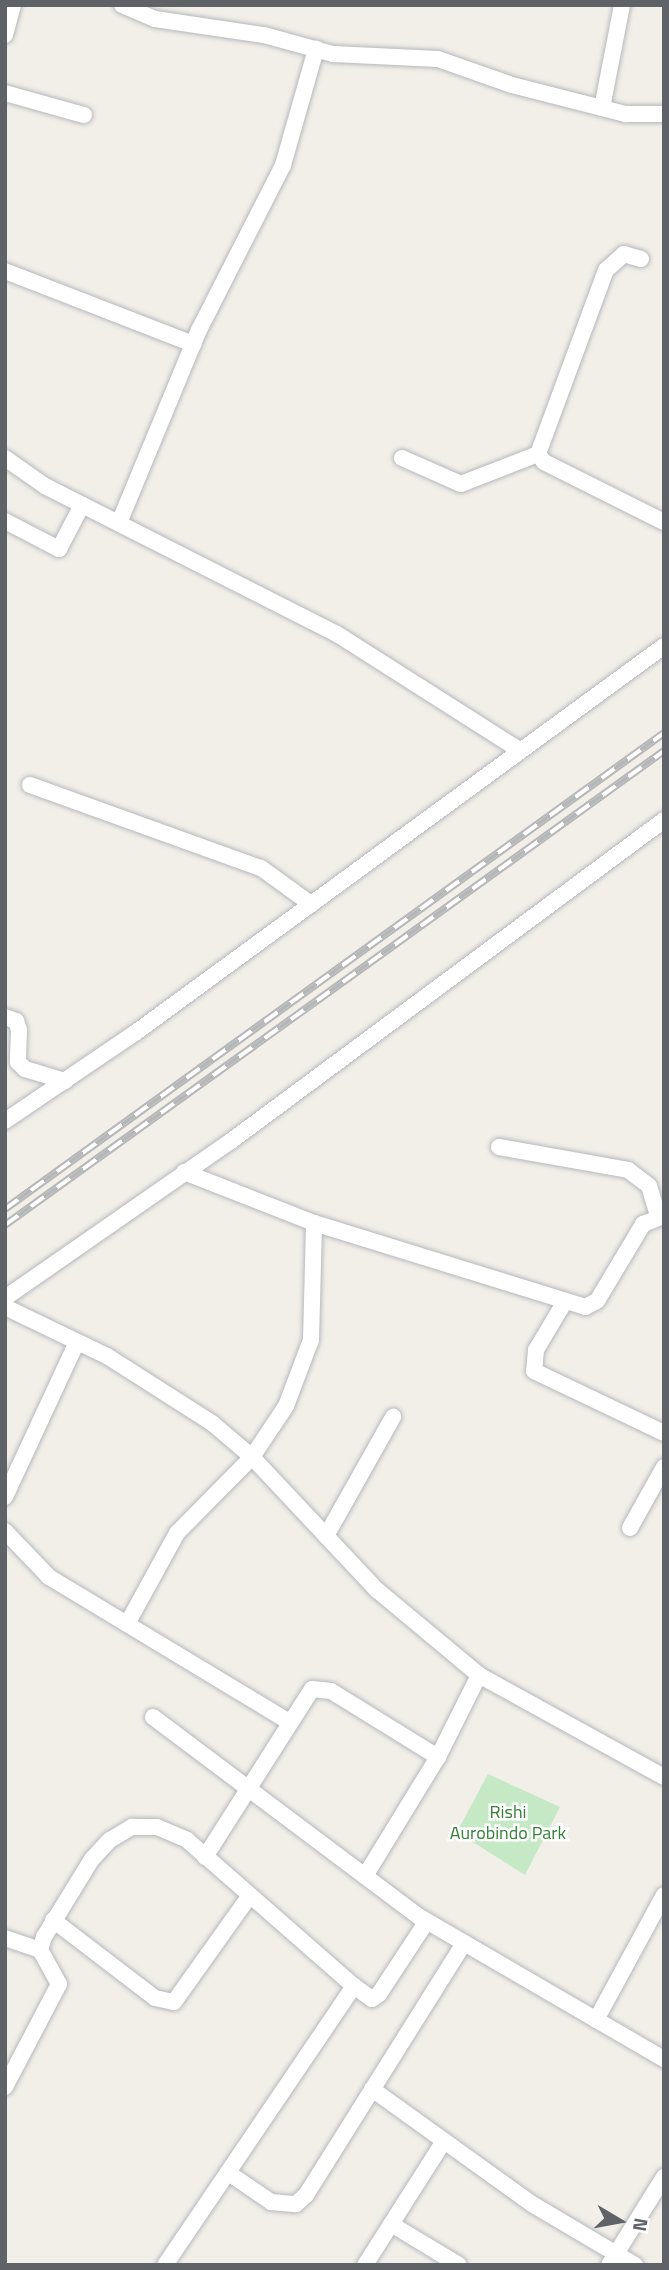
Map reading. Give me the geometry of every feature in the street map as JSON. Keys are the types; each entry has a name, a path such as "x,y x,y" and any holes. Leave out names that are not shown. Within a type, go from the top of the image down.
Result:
{"street":[{"path":"5,35 13,5"},
{"path":"122,5 155,19 264,36 316,49 438,59 512,85 626,114 664,114"},
{"path":"602,108 622,5"},
{"path":"118,523 193,344 283,165 316,49"},
{"path":"5,93 84,115"},
{"path":"402,458 461,484 538,454 606,271 624,254 641,259"},
{"path":"5,271 193,344"},
{"path":"538,454 544,462 664,522"},
{"path":"5,458 82,505 337,634 519,750"},
{"path":"5,521 60,549 82,505"},
{"path":"5,1121 311,904 664,646"},
{"path":"30,785 261,868 311,904"},
{"path":"5,1298 184,1172 664,820"},
{"path":"5,1017 16,1021 19,1030 18,1062 25,1069 65,1081"},
{"path":"184,1172 314,1223 515,1283 564,1303 585,1307 597,1301 643,1224 661,1216 649,1186 628,1170 499,1147"},
{"path":"127,1624 177,1533 252,1457 286,1406 311,1340 314,1223"},
{"path":"564,1303 536,1350 534,1371 664,1433"},
{"path":"5,1307 77,1342 212,1423 252,1457 377,1590 479,1675 664,1777"},
{"path":"5,1497 77,1342"},
{"path":"326,1536 393,1417"},
{"path":"630,1528 664,1466"},
{"path":"5,1531 49,1577 289,1723"},
{"path":"365,1876 438,1757 479,1675"},
{"path":"205,1857 306,1695 321,1688 438,1757"},
{"path":"153,1717 427,1921 664,2060"},
{"path":"40,1950 53,1920 92,1859 110,1840 132,1827 157,1827 187,1840 249,1897 372,1999 379,1994 427,1921"},
{"path":"596,2020 664,1895"},
{"path":"53,1920 155,1998 174,2002 249,1897"},
{"path":"5,1938 40,1950 59,1984 5,2087"},
{"path":"230,2174 271,2202 296,2204 306,2195 464,1943"},
{"path":"165,2265 230,2174 354,1986"},
{"path":"372,2089 612,2259 635,2265"},
{"path":"365,2265 444,2141"},
{"path":"612,2259 664,2177"},
{"path":"391,2224 459,2265"}],"green space":[{"name":"Rishi Aurobindo Park","path":"488,1774 560,1807 525,1875 457,1832"}],"railway":[{"path":"5,1209 664,733"},
{"path":"5,1225 664,751"}]}
